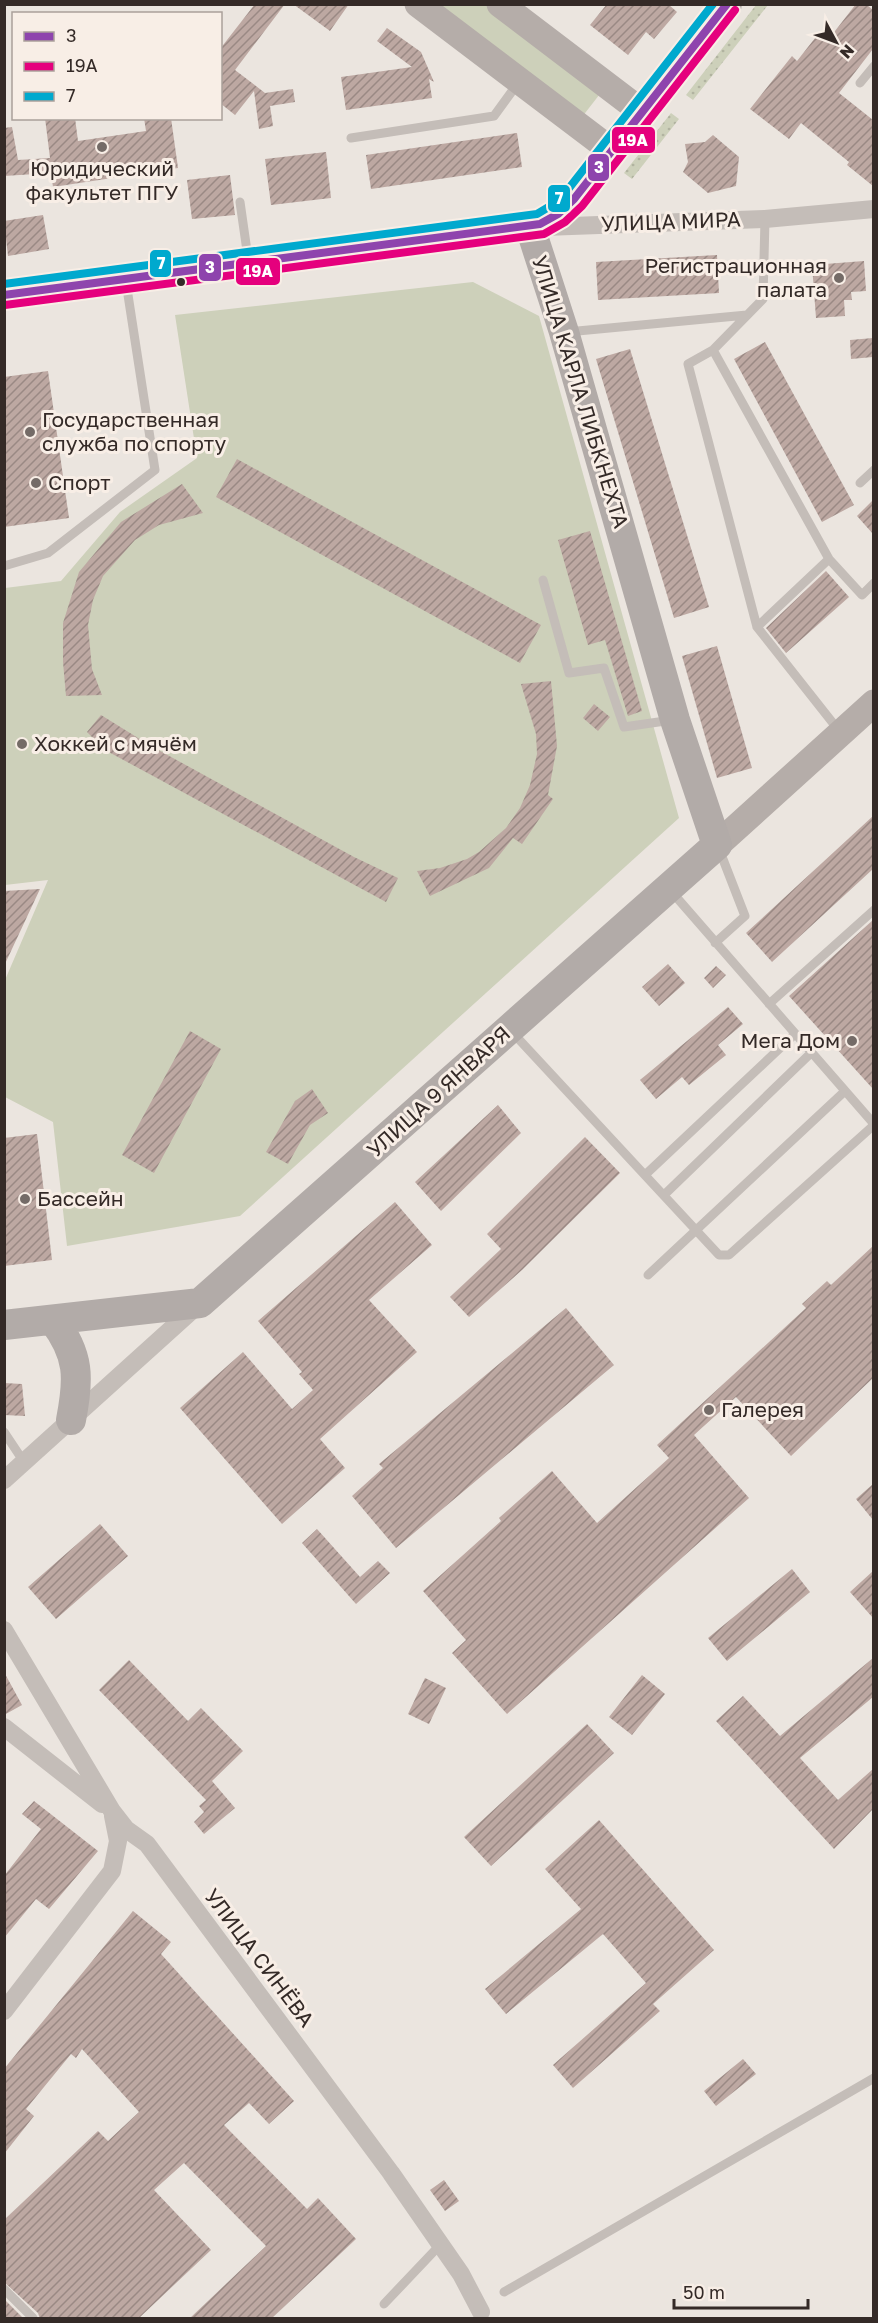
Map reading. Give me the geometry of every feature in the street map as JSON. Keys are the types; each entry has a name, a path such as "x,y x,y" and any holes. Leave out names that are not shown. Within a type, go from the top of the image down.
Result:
{"main road":[{"name":"УЛИЦА КАРЛА ЛИБКНЕХТА","path":"717,845 675,720 564,332 530,227 550,219 567,207 727,4"},
{"name":"УЛИЦА МИРА","path":"4,295 530,227"},
{"name":"УЛИЦА 9 ЯНВАРЯ","path":"200,1303 717,845"},
{"path":"4,1325 200,1303"},
{"path":"53,1320 64,1335 76,1365 77,1389 71,1420"}],"street":[{"path":"418,4 612,151"},
{"path":"500,4 642,112"},
{"name":"УЛИЦА МИРА","path":"530,227 765,219 873,209"},
{"name":"УЛИЦА 9 ЯНВАРЯ","path":"717,845 873,703"},
{"name":"УЛИЦА 9 ЯНВАРЯ","path":"4,1480 200,1303"},
{"name":"УЛИЦА СИНЁВА","path":"4,1630 112,1811 126,1829 147,1844 391,2172 439,2246 461,2274 481,2312"},
{"path":"4,1727 112,1811 118,1840 112,1870 4,2011"}],"lane":[{"path":"860,83 873,66"},
{"path":"351,138 494,116 520,81"},
{"path":"240,202 248,264"},
{"path":"765,219 763,299 713,350 688,364 758,627 841,733"},
{"path":"4,566 48,553 155,470 125,280"},
{"path":"564,332 747,315"},
{"path":"713,350 829,559 862,595 873,583"},
{"path":"860,483 873,470"},
{"path":"758,627 829,559"},
{"path":"543,580 569,673 604,668 624,727 675,720"},
{"path":"715,943 745,916 717,845"},
{"path":"510,1029 719,1255 729,1255 873,1125 669,888"},
{"path":"769,1005 873,910"},
{"path":"645,1175 795,1034"},
{"path":"664,1195 811,1053"},
{"path":"648,1275 845,1092"},
{"path":"4,1432 24,1462"},
{"path":"504,2292 873,2078"},
{"path":"384,2304 439,2246"},
{"path":"4,2289 33,2319"}],"green space":[{"path":"434,5 490,5 603,90 582,117"},
{"path":"756,5 768,5 693,100 686,95"},
{"path":"671,113 679,119 632,179 624,173"},
{"path":"473,282 539,316 679,818 240,1216 67,1246 53,1122 5,1097 5,980 48,880 5,885 5,588 61,581 120,512 197,458 175,315"}],"building":[{"path":"255,4 285,4 235,70 265,93 293,89 295,102 270,106 273,126 259,129 254,91 235,115 222,105 222,46"},
{"path":"293,4 349,4 330,31"},
{"path":"607,4 668,4 677,12 654,39 646,32 628,55 590,25"},
{"path":"856,4 866,4 873,10 873,49 839,93 873,120 873,186 847,165 849,162 801,123 789,139 750,109 792,56 797,61 819,33 828,40"},
{"path":"387,28 421,52 434,82 429,79 432,98 346,110 341,77 412,67 377,41"},
{"path":"45,120 75,120 78,141 146,131 144,120 171,120 178,168 53,187 51,173 4,176 4,128 12,127 18,160 50,158"},
{"path":"517,133 522,167 371,189 366,155"},
{"path":"713,135 739,157 736,186 708,193 683,172 688,162 685,144 705,142"},
{"path":"326,152 331,198 271,205 265,159"},
{"path":"230,175 235,215 192,219 187,180"},
{"path":"43,215 49,249 8,256 4,221"},
{"path":"717,255 719,293 598,300 596,262"},
{"name":"Регистрационная палата","path":"864,261 866,291 851,292 852,300 844,300 845,316 816,318 812,265"},
{"path":"873,338 873,357 851,359 850,340"},
{"path":"765,342 854,505 822,522 734,359"},
{"path":"630,349 709,607 674,618 596,359"},
{"path":"48,371 69,518 4,527 4,377"},
{"path":"237,459 541,625 520,663 216,497"},
{"path":"182,484 203,513 159,525 135,540 103,576 93,600 88,625 92,669 102,695 66,696 63,623 79,572 121,522"},
{"path":"873,500 873,534 857,516"},
{"path":"590,531 642,711 628,716 605,640 588,645 558,540"},
{"path":"826,571 849,597 786,653 766,628"},
{"path":"717,646 752,768 717,778 682,656"},
{"path":"551,681 557,746 548,795 553,799 522,844 513,838 489,868 430,896 417,871 440,868 467,859 479,852 506,828 520,808 530,785 537,754 536,734 521,684"},
{"path":"594,704 610,717 598,731 583,718"},
{"path":"101,715 151,746 354,857 398,878 386,902 105,750 87,732"},
{"path":"873,816 873,869 772,962 746,933"},
{"path":"40,889 4,966 4,891"},
{"name":"Мега Дом","path":"873,920 873,1089 789,996"},
{"path":"668,964 685,983 659,1006 642,987"},
{"path":"716,966 726,975 713,988 704,978"},
{"path":"728,1007 743,1024 718,1045 726,1055 689,1085 682,1077 656,1099 640,1080"},
{"path":"190,1031 221,1049 154,1173 122,1155"},
{"path":"312,1089 328,1113 310,1125 288,1164 266,1152 295,1101"},
{"path":"498,1105 521,1133 441,1211 415,1182"},
{"name":"Бассейн","path":"37,1134 52,1260 4,1266 4,1138"},
{"path":"585,1137 620,1173 522,1270 469,1317 450,1297 501,1249 487,1234"},
{"path":"395,1202 432,1245 369,1300 417,1352 320,1439 345,1468 282,1524 180,1408 243,1352 292,1409 313,1390 299,1374 302,1372 258,1321"},
{"path":"873,1246 873,1378 791,1456 736,1397 694,1435 749,1498 507,1714 452,1653 466,1640 423,1591 501,1521 499,1518 552,1471 597,1523 669,1458 657,1445 806,1308 802,1304 827,1281 831,1285"},
{"path":"566,1308 614,1365 396,1548 352,1496 383,1468 379,1464"},
{"path":"4,1383 22,1384 25,1416 4,1415"},
{"path":"873,1484 873,1520 856,1499"},
{"path":"100,1524 128,1556 56,1619 28,1587"},
{"path":"317,1529 360,1577 378,1561 390,1573 356,1604 302,1543"},
{"path":"792,1569 810,1592 727,1661 708,1638"},
{"path":"873,1571 873,1618 850,1592"},
{"path":"873,1658 873,1697 800,1758 838,1800 873,1769 873,1809 834,1849 716,1721 743,1696 780,1736"},
{"path":"129,1660 188,1721 201,1708 243,1751 212,1781 235,1808 204,1834 194,1822 204,1812 199,1806 206,1800 99,1690"},
{"path":"4,1672 22,1705 4,1715"},
{"path":"642,1675 665,1694 632,1735 609,1717"},
{"path":"425,1678 446,1688 429,1724 408,1714"},
{"path":"587,1724 614,1753 491,1866 464,1837"},
{"path":"34,1801 98,1851 49,1909 36,1899 4,1938 4,1876 41,1829 22,1814"},
{"path":"599,1820 714,1950 653,2004 660,2011 573,2088 553,2065 646,1983 603,1934 506,2014 485,1989 581,1909 545,1869"},
{"path":"133,1911 171,1942 161,1954 294,2101 269,2124 249,2103 224,2125 307,2209 318,2198 356,2239 271,2319 189,2319 266,2246 184,2163 154,2190 211,2250 138,2319 40,2319 38,2313 4,2282 4,2220 98,2131 108,2141 139,2112 82,2049 76,2058 71,2054 26,2109 34,2116 4,2154 4,2069"},
{"path":"743,2059 756,2074 716,2106 704,2091"},
{"path":"444,2180 459,2201 445,2211 430,2190"},
{"path":"4,2299 24,2319 4,2319"}],"transit line":[{"name":"7","path":"4,284 537,214 552,205 566,192 713,4"},
{"name":"3","path":"4,295 540,224 558,214 574,199 727,4"},
{"name":"19А","path":"5,305 544,234 565,222 582,206 735,10"}],"place":[{"name":"Юридический факультет ПГУ","path":"102,147"},
{"name":"Регистрационная палата","path":"839,278"},
{"name":"Государственная служба по спорту","path":"30,432"},
{"name":"Спорт","path":"36,483"},
{"name":"Хоккей с мячём","path":"22,744"},
{"name":"Мега Дом","path":"852,1041"},
{"name":"Бассейн","path":"25,1199"},
{"name":"Галерея","path":"709,1410"}]}
